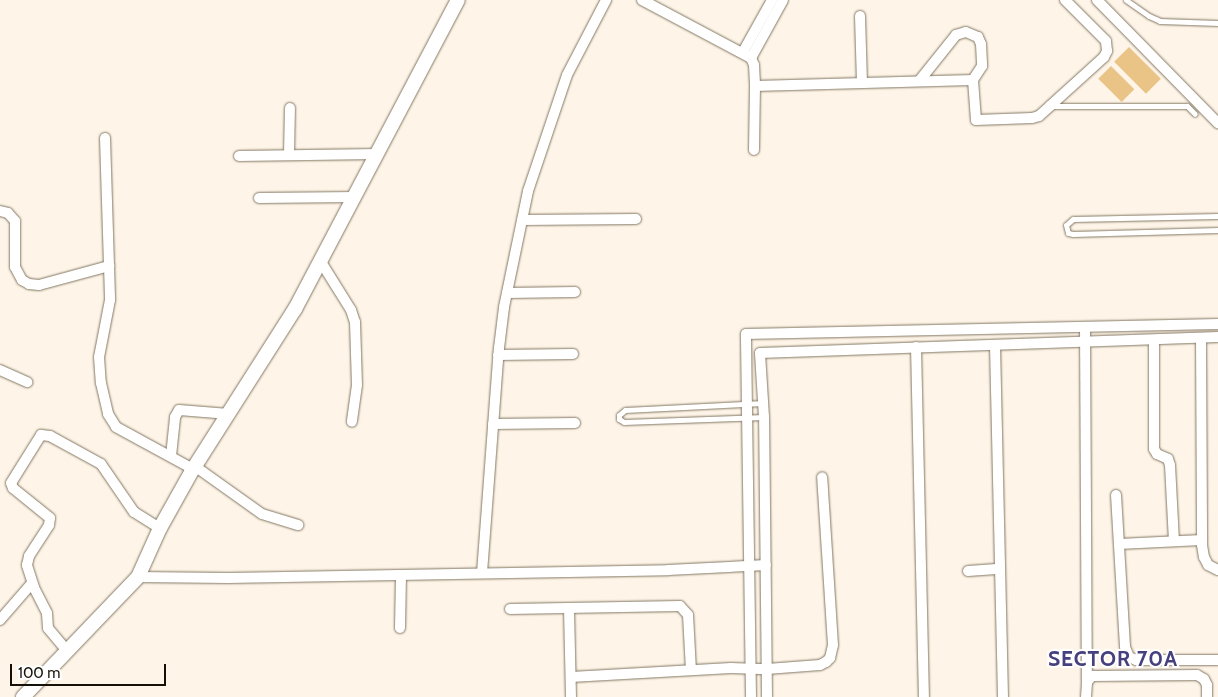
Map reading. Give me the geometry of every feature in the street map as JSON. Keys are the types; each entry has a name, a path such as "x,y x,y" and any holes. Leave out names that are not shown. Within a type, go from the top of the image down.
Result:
{"street":[{"path":"23,697 138,577 160,528 194,468 295,309 458,0"},
{"path":"482,573 498,355 507,293 528,190 567,75 606,0"},
{"path":"642,0 747,55 754,65 754,150"},
{"path":"747,55 772,0"},
{"path":"747,55 783,0"},
{"path":"920,80 956,36 966,32 978,37 981,44 982,66 973,80 976,120 1032,118 1039,116 1104,57 1107,51 1106,42 1065,0"},
{"path":"1097,0 1218,123"},
{"path":"860,16 862,82"},
{"path":"755,86 973,80"},
{"path":"289,154 290,108"},
{"path":"106,138 109,314 98,357 100,383 108,414 116,428 194,468 262,514 298,525"},
{"path":"239,156 377,154"},
{"path":"259,198 355,197"},
{"path":"0,210 12,217 15,222 15,267 22,280 29,284 39,286 109,266"},
{"path":"522,220 636,219"},
{"path":"321,262 351,310 354,322 357,385 352,422"},
{"path":"507,293 575,292"},
{"path":"751,697 746,334 1218,324"},
{"path":"1085,327 1086,697"},
{"path":"767,697 766,565 764,560 764,417 760,352 1218,337"},
{"path":"1201,338 1202,540 1204,558 1208,565 1218,570"},
{"path":"1154,340 1154,449 1157,454 1168,459 1170,465 1174,541"},
{"path":"995,345 1004,697"},
{"path":"916,347 924,697"},
{"path":"498,355 573,354"},
{"path":"0,370 27,382"},
{"path":"171,456 175,417 179,410 229,414"},
{"path":"493,424 575,422"},
{"path":"68,652 48,628 47,613 32,583 27,566 29,556 49,525 50,518 13,488 10,483 41,435 50,436 101,464 134,512 160,528"},
{"path":"571,677 691,670 767,669 820,665 830,658 832,652 822,477"},
{"path":"1116,495 1125,647 1129,656 1136,660 1218,660"},
{"path":"1119,544 1202,540"},
{"path":"138,577 228,578 668,570 766,565"},
{"path":"968,571 1000,570"},
{"path":"400,628 401,575"},
{"path":"0,620 32,583"},
{"path":"510,609 680,606 688,614 691,670"},
{"path":"569,609 571,697"},
{"path":"1087,682 1092,676 1196,675 1204,679 1207,685 1207,697"}],"lane":[{"path":"1126,0 1149,16 1160,21 1218,23"},
{"path":"1050,106 1187,106 1195,114"},
{"path":"1218,216 1073,219 1066,225 1068,233 1073,234 1218,230"},
{"path":"763,403 624,410 618,414 624,422 764,417"}],"shaded area":[{"path":"1129,47 1161,79 1146,94 1114,62"},
{"path":"1111,66 1134,89 1122,102 1098,79"}],"district":[{"name":"SECTOR 70A","path":"1113,659"}]}
